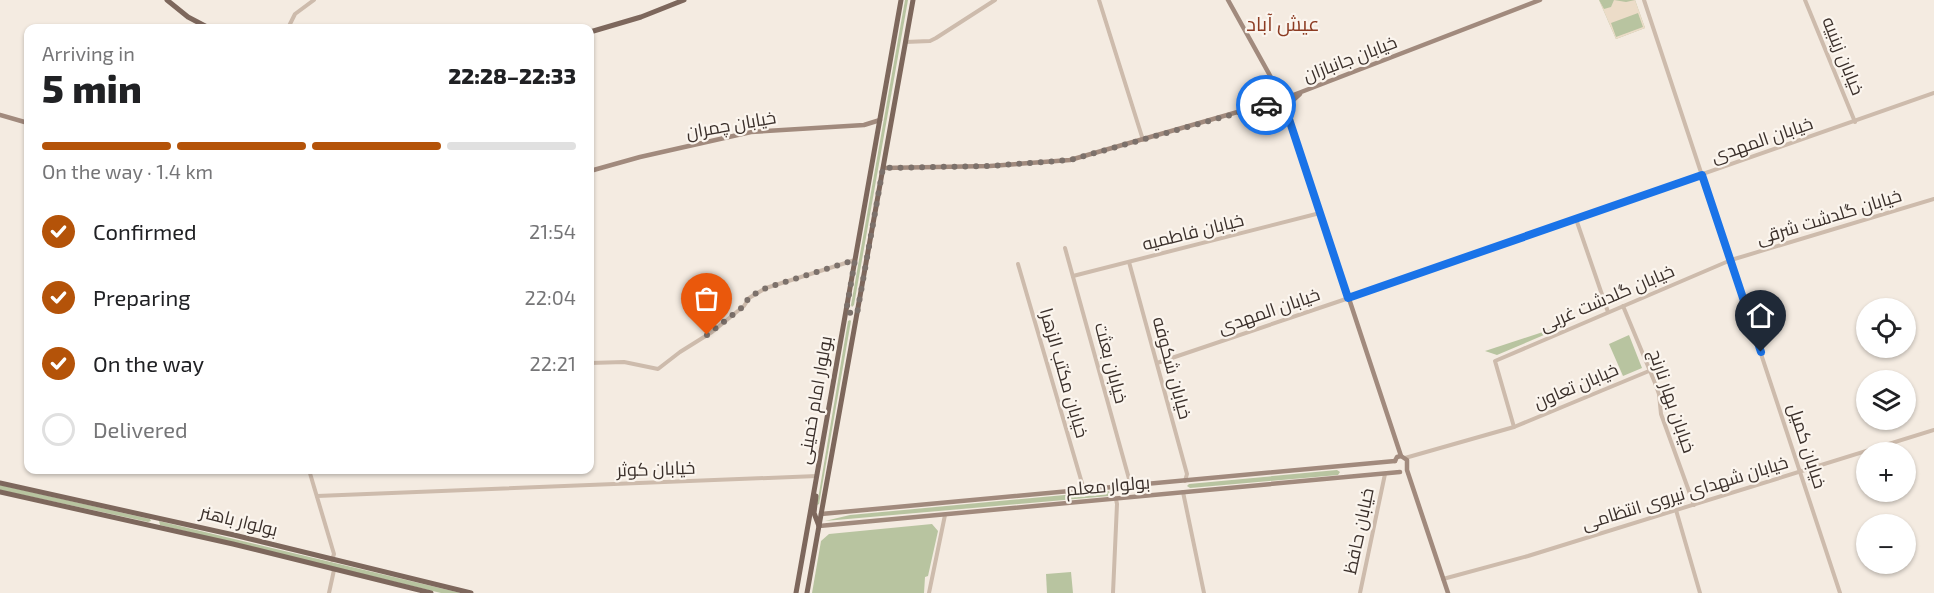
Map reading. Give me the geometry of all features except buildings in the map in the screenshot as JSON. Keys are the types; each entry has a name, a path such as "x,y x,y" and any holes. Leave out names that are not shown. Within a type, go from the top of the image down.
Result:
{"main road":[{"path":"167,0 188,17 201,24"},
{"path":"594,31 641,17 684,0"},
{"name":"بولوار امام خمینی","path":"796,593 901,0"},
{"name":"بولوار امام خمینی","path":"807,593 912,0"},
{"path":"1228,0 1282,99 1348,298 1403,457 1408,465 1407,470 1448,593"},
{"name":"خیابان جانبازان","path":"883,168 990,166 1070,160 1303,92 1540,0"},
{"path":"1288,116 1290,104 1303,92"},
{"path":"1263,105 1280,110 1288,116"},
{"path":"0,115 24,122"},
{"name":"خیابان چمران","path":"594,170 662,151 751,132 864,125 880,120"},
{"path":"846,312 857,314"},
{"path":"819,526 815,516 824,450 823,442"},
{"path":"1403,457 1395,461 1396,469 1400,472 1407,470"},
{"name":"بولوار معلم","path":"821,514 1395,461"},
{"path":"1343,466 1344,478"},
{"name":"بولوار معلم","path":"819,526 1400,472"},
{"path":"1183,492 1185,481"},
{"name":"بولوار باهنر","path":"0,483 155,517 471,593"},
{"path":"1115,487 1116,499"},
{"name":"بولوار باهنر","path":"0,492 153,526 431,593"},
{"path":"807,528 823,507"},
{"path":"815,516 821,514"},
{"path":"153,526 155,517"}],"street":[{"path":"290,24 295,14 314,0"},
{"path":"905,42 930,41 995,0"},
{"path":"1099,0 1143,140"},
{"name":"خیابان کمیل","path":"1644,0 1840,593"},
{"name":"خیابان زینبیه","path":"1805,0 1855,122"},
{"name":"خیابان المهدی","path":"1156,363 1934,93"},
{"name":"خیابان گلدشت شرقی","path":"1731,260 1934,199"},
{"name":"خیابان فاطمیه","path":"1073,276 1320,213"},
{"path":"1576,219 1608,312"},
{"name":"خیابان بعثت","path":"1065,248 1131,486"},
{"path":"594,363 624,362 658,369 680,352 712,333 744,306 749,297 766,288 855,260"},
{"name":"خیابان گلدشت غربی","path":"1514,427 1495,361 1731,260"},
{"name":"خیابان شکوفه","path":"1129,262 1187,474 1185,481"},
{"name":"خیابان مکتب الزهرا","path":"1018,264 1084,490"},
{"name":"خیابان بهار نارنج","path":"1623,306 1659,394 1661,414 1694,505"},
{"name":"خیابان تعاون","path":"1403,457 1514,427 1649,371"},
{"name":"خیابان شهدای نیروی انتظامی","path":"1443,579 1528,556 1934,430"},
{"path":"310,474 334,554 332,560"},
{"name":"خیابان حافظ","path":"1360,593 1385,474"},
{"name":"خیابان کوثر","path":"317,496 817,476"},
{"path":"1183,492 1204,593"},
{"path":"1113,593 1116,499"},
{"path":"1676,510 1700,593"},
{"path":"929,593 945,514"},
{"path":"329,593 334,570"}],"green space":[{"path":"905,0 908,0 852,307 851,305"},
{"path":"1599,0 1635,0 1645,28 1616,39"},
{"path":"850,320 819,504 817,505 848,321"},
{"path":"1558,327 1558,329 1497,355 1485,351"},
{"path":"1629,335 1642,368 1623,376 1609,344"},
{"path":"1337,470 1340,472 1338,475 1190,488 1187,486 1189,484"},
{"path":"0,485 150,519 151,521 0,490"},
{"path":"1108,491 1111,493 1109,496 825,521 850,515"},
{"path":"159,521 461,593 441,593 160,525"},
{"path":"932,524 938,531 928,576 925,577 924,593 812,593 821,541 829,534"},
{"path":"1071,572 1073,593 1047,593 1046,574"}],"shaded area":[{"path":"1599,0 1604,9 1611,7 1614,0 1626,2 1635,0 1645,28 1616,39","holes":["1638,13 1643,27 1616,37 1611,23"]}],"way so far":[{"path":"707,335 744,306 749,297 766,288 855,260 846,312 857,314 883,168 990,166 1070,160 1266,105"}],"district":[{"name":"عیش آباد","path":"1283,24"}],"route":[{"path":"1266,105 1288,116 1348,298 1702,175 1761,352"}]}
